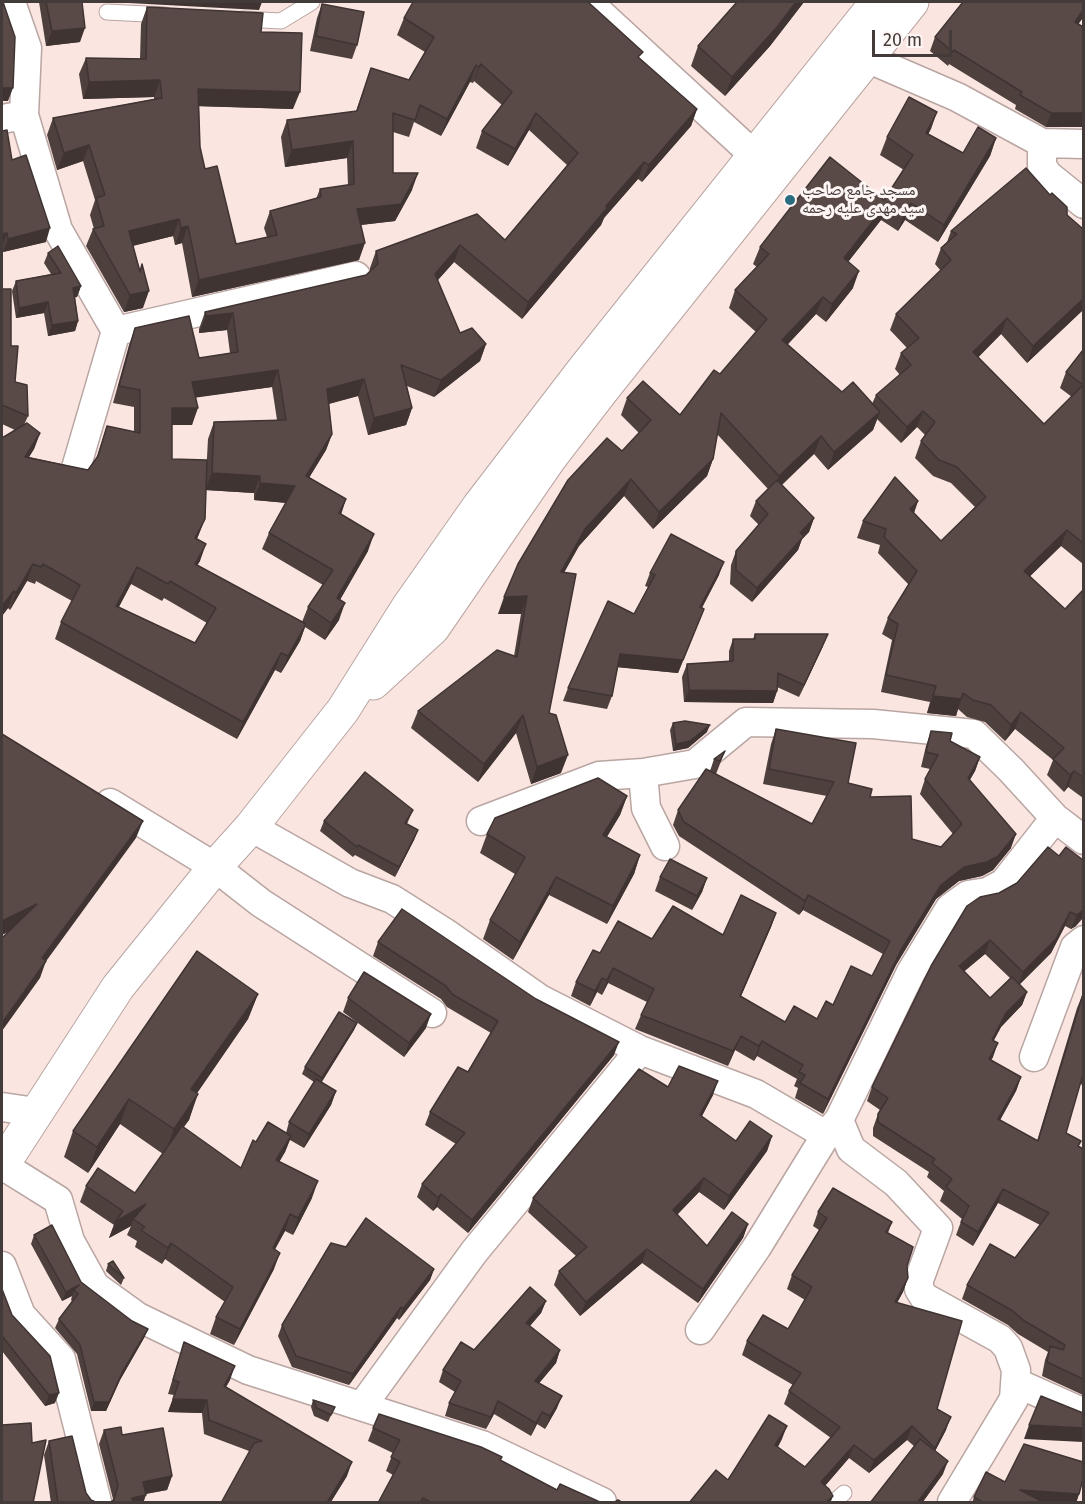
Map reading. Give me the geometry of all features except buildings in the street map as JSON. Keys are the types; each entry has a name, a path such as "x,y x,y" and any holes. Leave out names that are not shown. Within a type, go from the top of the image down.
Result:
{"main road":[{"path":"2,1165 118,987 215,867 251,827 343,710 408,607 479,506 584,369 756,157 877,2"},
{"path":"343,710 433,628 509,521 550,458 597,396 869,59 912,2"}],"street":[{"path":"11,2 27,48 13,117 58,230 116,331 76,468"},
{"path":"588,2 756,157"},
{"path":"869,59 957,97 1042,143 1083,144"},
{"path":"1042,143 1042,166 1083,204"},
{"path":"116,331 356,276"},
{"path":"481,821 599,776 643,773 695,764 746,722 873,724 974,734 1055,818 1083,840"},
{"path":"643,773 646,808 665,846"},
{"path":"85,788 215,867 261,903 432,1013"},
{"path":"700,1330 757,1247 833,1128 911,972 950,908 968,895 987,892 1004,883 1055,818"},
{"path":"251,827 350,883 392,899 540,999 640,1050 756,1094 833,1128 851,1149 896,1183 938,1228 919,1280 919,1289 924,1297 1000,1339 1008,1348 1016,1370 1017,1383 1014,1399 952,1503"},
{"path":"1034,1057 1075,947 1083,940"},
{"path":"362,1406 474,1252 640,1050"},
{"path":"2,1107 36,1112"},
{"path":"2,1165 58,1200 70,1241 95,1286 138,1317 248,1370 482,1445 602,1503"},
{"path":"2,1266 21,1315 61,1359 97,1503"},
{"path":"1017,1383 1083,1413"}],"lane":[{"path":"223,18 281,21 312,2"},
{"path":"107,12 176,16"}],"place":[{"name":"مسجد جامع صاحب سید مهدی علیه رحمه","path":"790,200"}]}
